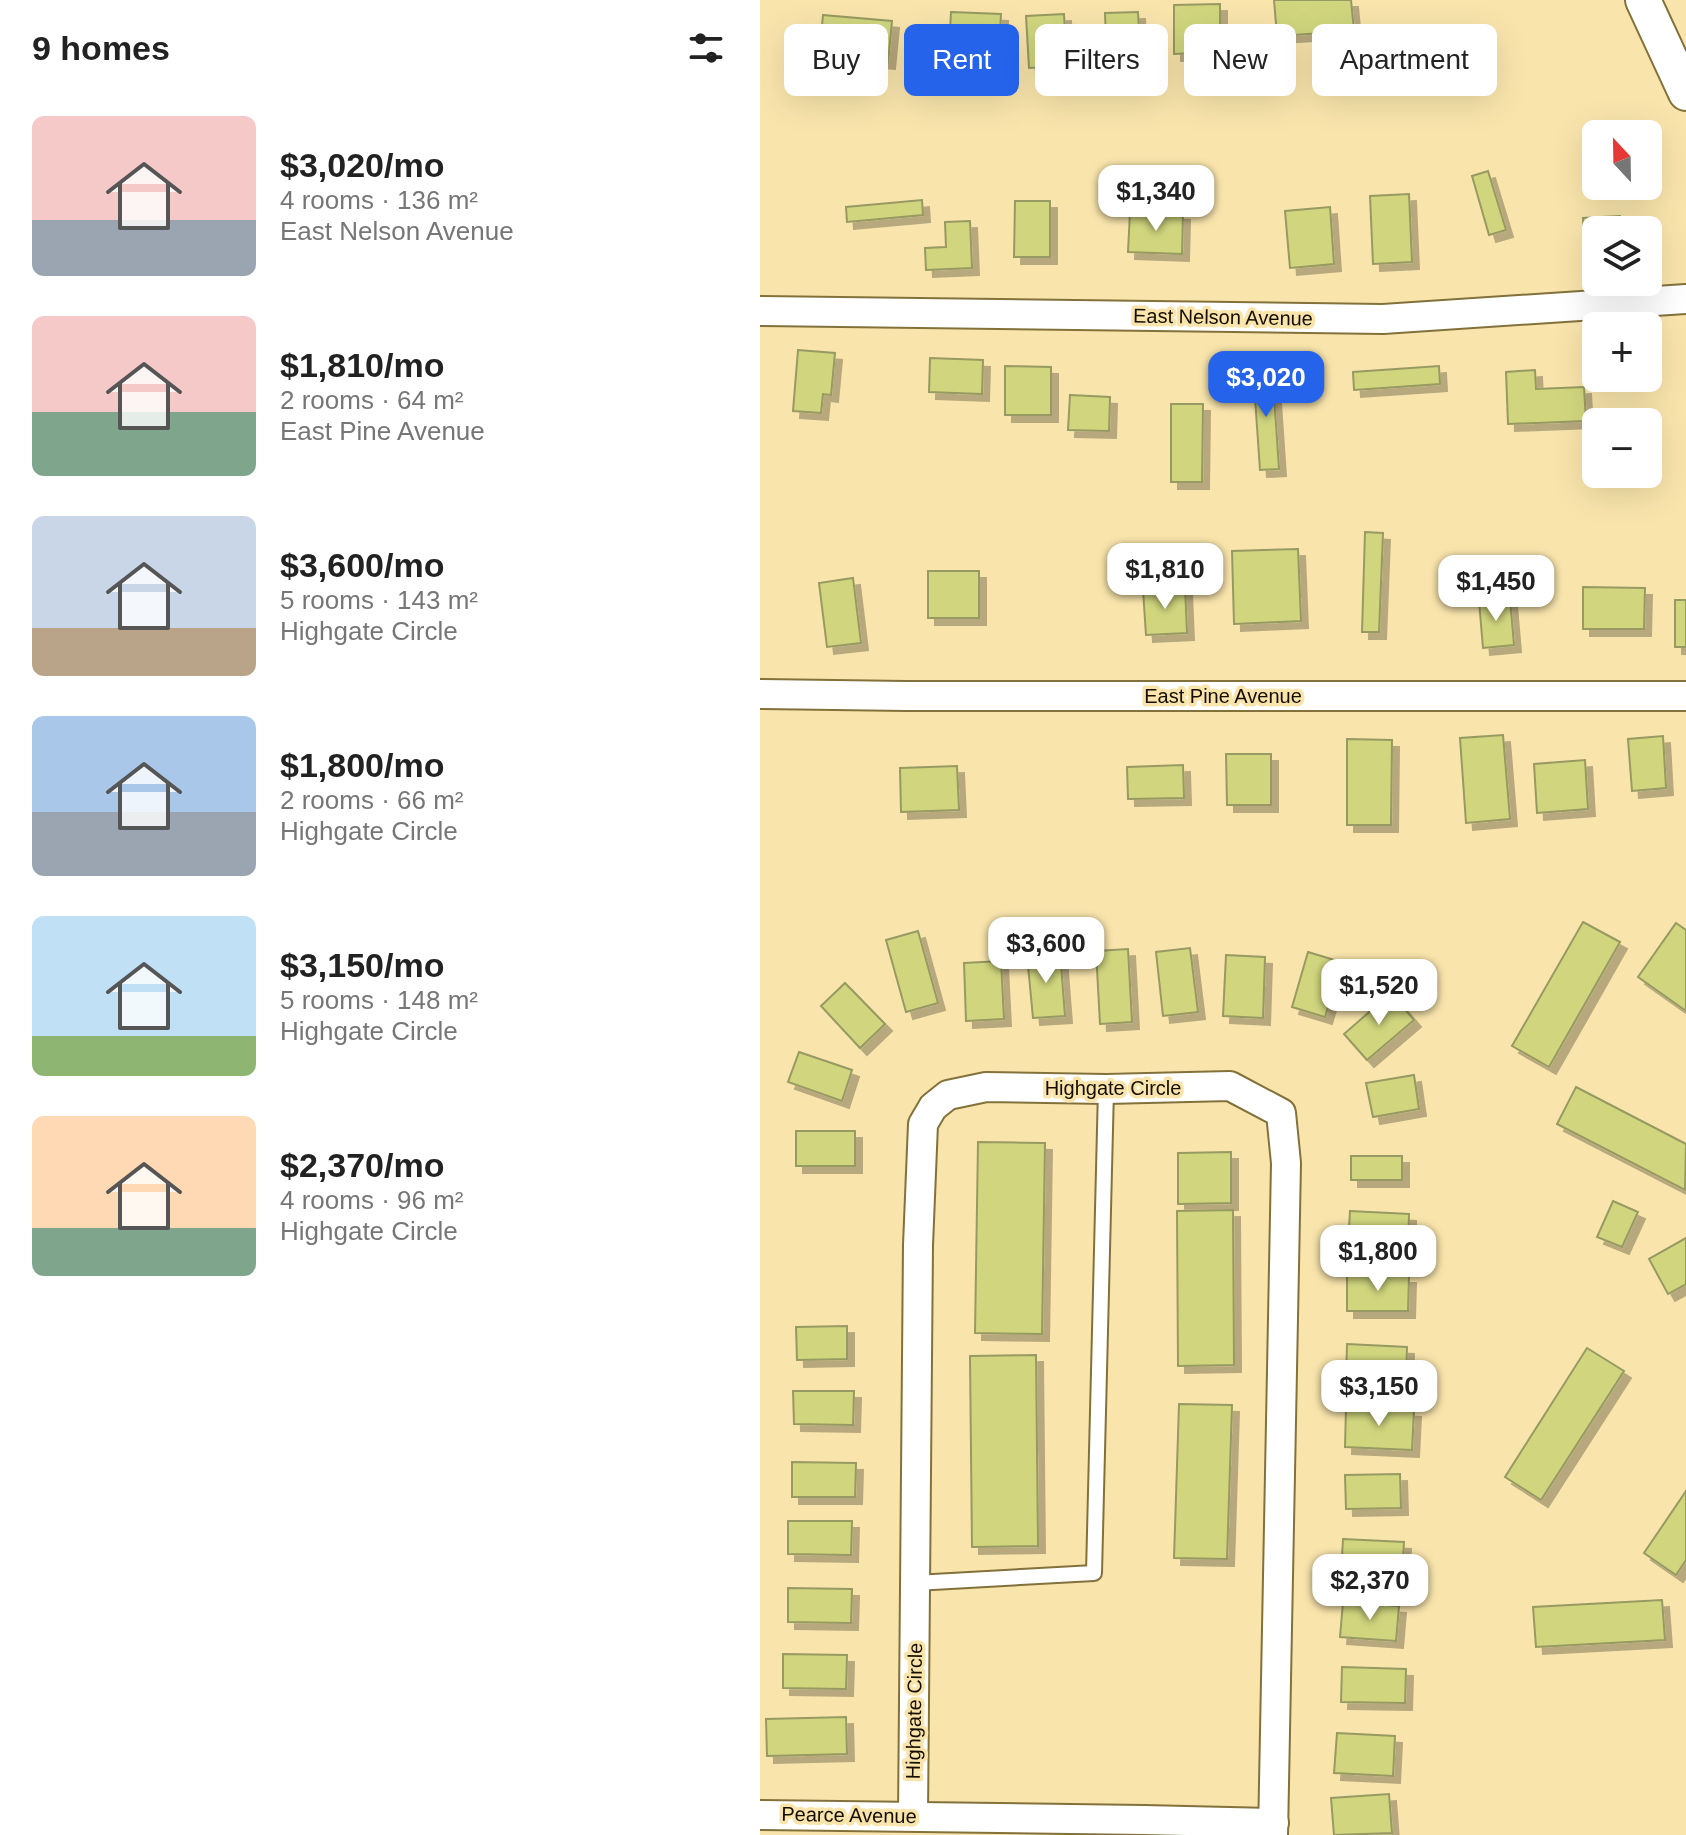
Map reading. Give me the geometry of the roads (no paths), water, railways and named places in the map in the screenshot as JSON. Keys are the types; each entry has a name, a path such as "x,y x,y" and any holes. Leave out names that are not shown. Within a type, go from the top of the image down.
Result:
{"street":[{"path":"1643,0 1686,93"},
{"name":"East Nelson Avenue","path":"760,311 1383,319 1686,299"},
{"name":"East Pine Avenue","path":"760,694 1686,696"},
{"name":"Highgate Circle","path":"913,1816 918,1245 923,1124 933,1107 948,1095 986,1087 1106,1089 1230,1086 1281,1113 1286,1163 1274,1829"},
{"name":"Pearce Avenue","path":"760,1815 913,1816 1274,1829"}],"lane":[{"path":"915,1583 1094,1573 1106,1089"}]}
